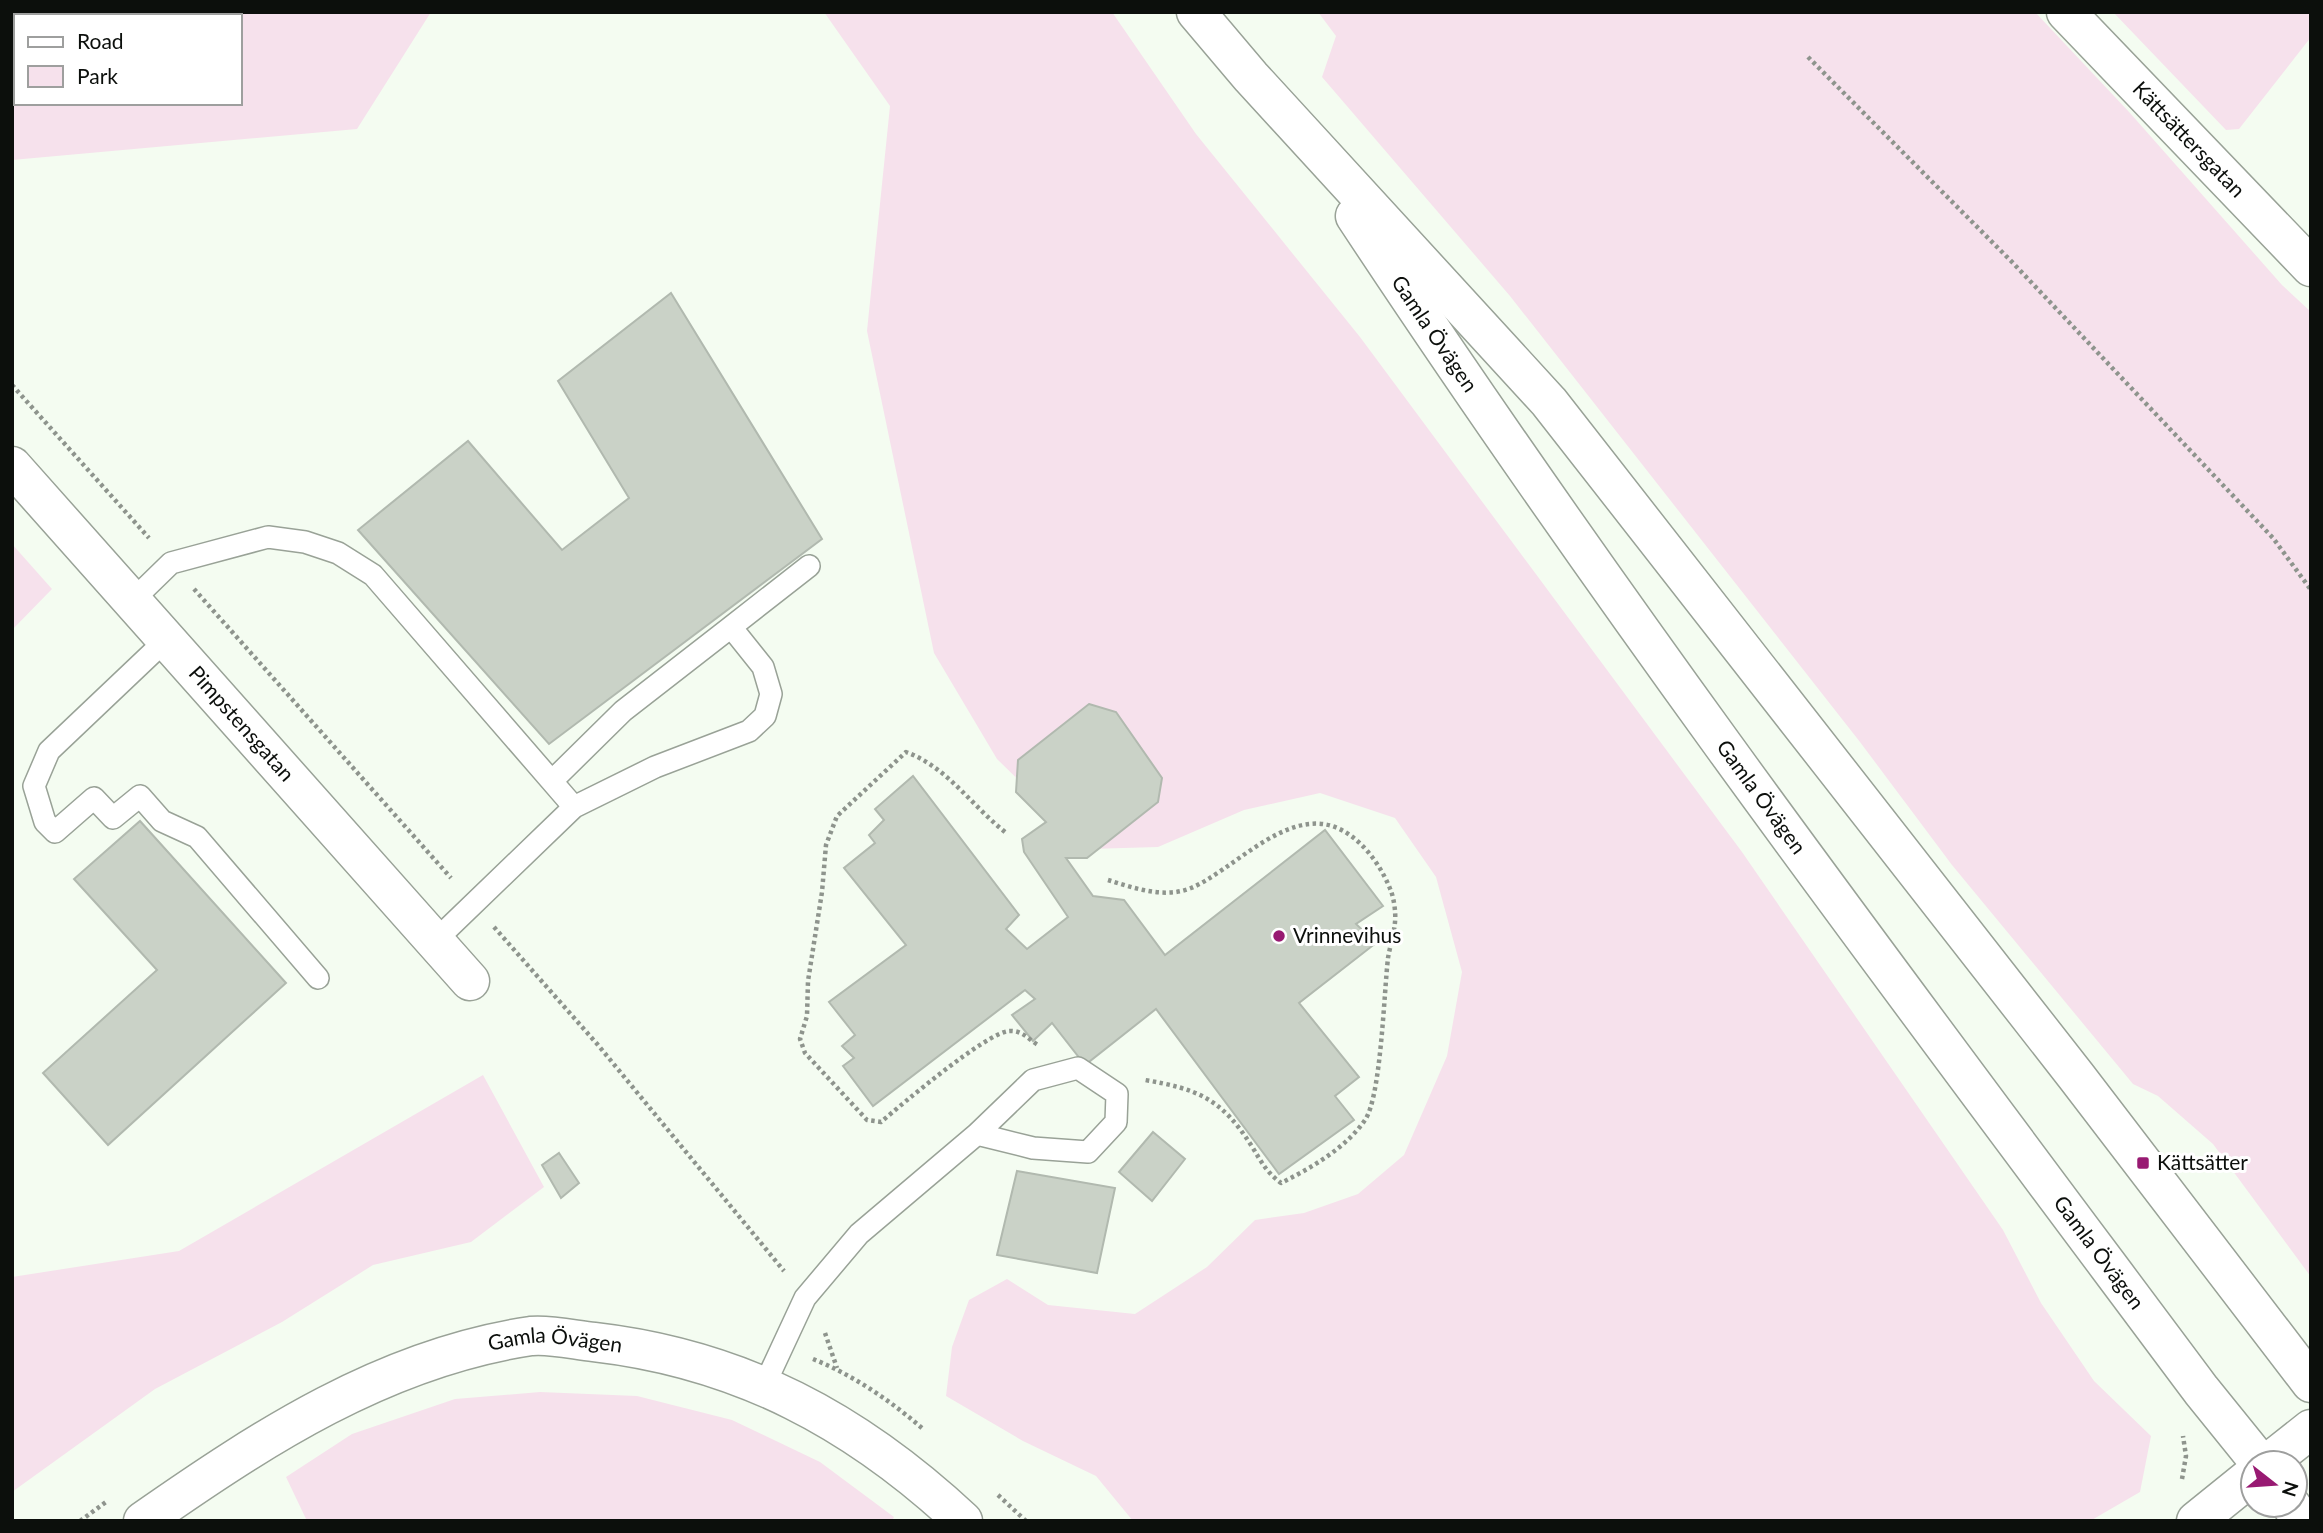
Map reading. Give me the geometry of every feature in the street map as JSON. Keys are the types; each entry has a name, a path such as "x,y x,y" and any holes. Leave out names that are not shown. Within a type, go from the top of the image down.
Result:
{"main road":[{"name":"Gamla Övägen","path":"1196,12 1251,77 1287,112 1549,402 2068,1065 2311,1383"},
{"name":"Kättsättersgatan","path":"2066,12 2311,267"},
{"name":"Gamla Övägen","path":"1287,112 1542,492 1715,733 2193,1380 2249,1449"},
{"name":"Pimpstensgatan","path":"12,466 470,981"},
{"name":"Gamla Övägen","path":"143,1521 215,1471 313,1410 427,1361 534,1336 650,1349 764,1386 833,1419 921,1481 963,1521"},
{"path":"2286,1449 2311,1430"},
{"path":"2186,1506 2239,1481"}],"lane":[{"path":"132,600 171,563 268,537 305,542 338,552 373,575 574,807"},
{"path":"553,780 623,711 809,566"},
{"path":"436,940 574,807 655,767 749,731 765,716 771,694 763,667 731,627"},
{"path":"167,639 49,751 34,786 45,822 55,832 94,798 113,818 140,796 162,821 197,837 318,978"},
{"path":"764,1386 805,1298 859,1234 978,1134 1033,1080 1078,1068 1117,1094 1116,1122 1088,1152 1033,1148 978,1134"}],"path":[{"path":"1808,57 2013,263 2273,538 2311,590"},
{"path":"12,385 598,1045 805,1298"},
{"path":"1005,832 981,813 929,760 906,752 855,797 837,816 826,845 822,892 808,981 807,1016 800,1039 805,1053 867,1120 881,1122 945,1072 1007,1031 1020,1032 1078,1068"},
{"path":"1108,880 1164,893 1190,888 1267,840 1308,823 1332,826 1351,836 1373,856 1391,892 1396,920 1389,956 1375,1086 1366,1119 1337,1149 1281,1183 1266,1172 1251,1144 1229,1116 1201,1092 1140,1079"},
{"path":"784,1347 837,1368 904,1412 924,1430"},
{"path":"2182,1433 2186,1456 2186,1506"},
{"path":"996,1493 1026,1521"},
{"path":"80,1521 113,1497"}],"green space":[{"path":"12,12 431,12 357,129 12,160"},
{"path":"824,12 1112,12 1196,134 1360,337 1742,852 2003,1230 2041,1303 2094,1381 2151,1436 2140,1492 2090,1521 1133,1521 1096,1476 1023,1441 946,1396 952,1347 969,1300 1007,1279 1048,1305 1135,1314 1207,1267 1255,1220 1304,1213 1358,1194 1404,1155 1447,1056 1462,972 1436,877 1395,818 1320,793 1244,810 1158,847 1089,849 997,759 934,653 867,331 890,106"},
{"path":"1318,12 2035,12 2130,113 2282,285 2311,312 2311,1277 2213,1144 2158,1096 2133,1084 1952,865 1860,742 1510,296 1322,77 1336,36"},
{"path":"2113,12 2311,12 2311,37 2239,129 2226,130"},
{"path":"12,544 52,589 12,630"},
{"path":"483,1075 544,1187 471,1242 373,1265 282,1322 155,1389 12,1492 12,1277 179,1251"},
{"path":"540,1392 637,1396 732,1420 820,1462 894,1517 892,1521 307,1521 286,1477 352,1434 455,1399"}],"building":[{"path":"671,293 822,539 549,744 358,530 468,441 562,550 629,498 558,381"},
{"name":"Vrinnevihus","path":"1089,704 1116,712 1162,778 1158,802 1087,858 1066,858 1093,896 1124,900 1165,955 1325,830 1383,906 1356,924 1376,943 1299,1003 1359,1077 1335,1096 1354,1120 1279,1174 1156,1009 1085,1065 1052,1023 1033,1041 1012,1015 1035,999 1025,990 873,1106 843,1066 854,1058 842,1046 855,1035 829,1002 906,945 844,868 875,843 869,835 884,820 875,809 913,776 1019,915 1006,929 1027,949 1068,917 1024,852 1022,839 1046,822 1016,792 1018,760"},
{"path":"140,821 286,983 108,1145 43,1073 157,970 74,879"},
{"path":"1153,1132 1185,1159 1152,1201 1119,1172"},
{"path":"559,1153 579,1183 561,1198 542,1165"},
{"path":"1017,1171 1115,1188 1097,1273 997,1255"}],"place":[{"name":"Vrinnevihus","path":"1279,936"},
{"name":"Kättsätter","path":"2143,1163"}]}
